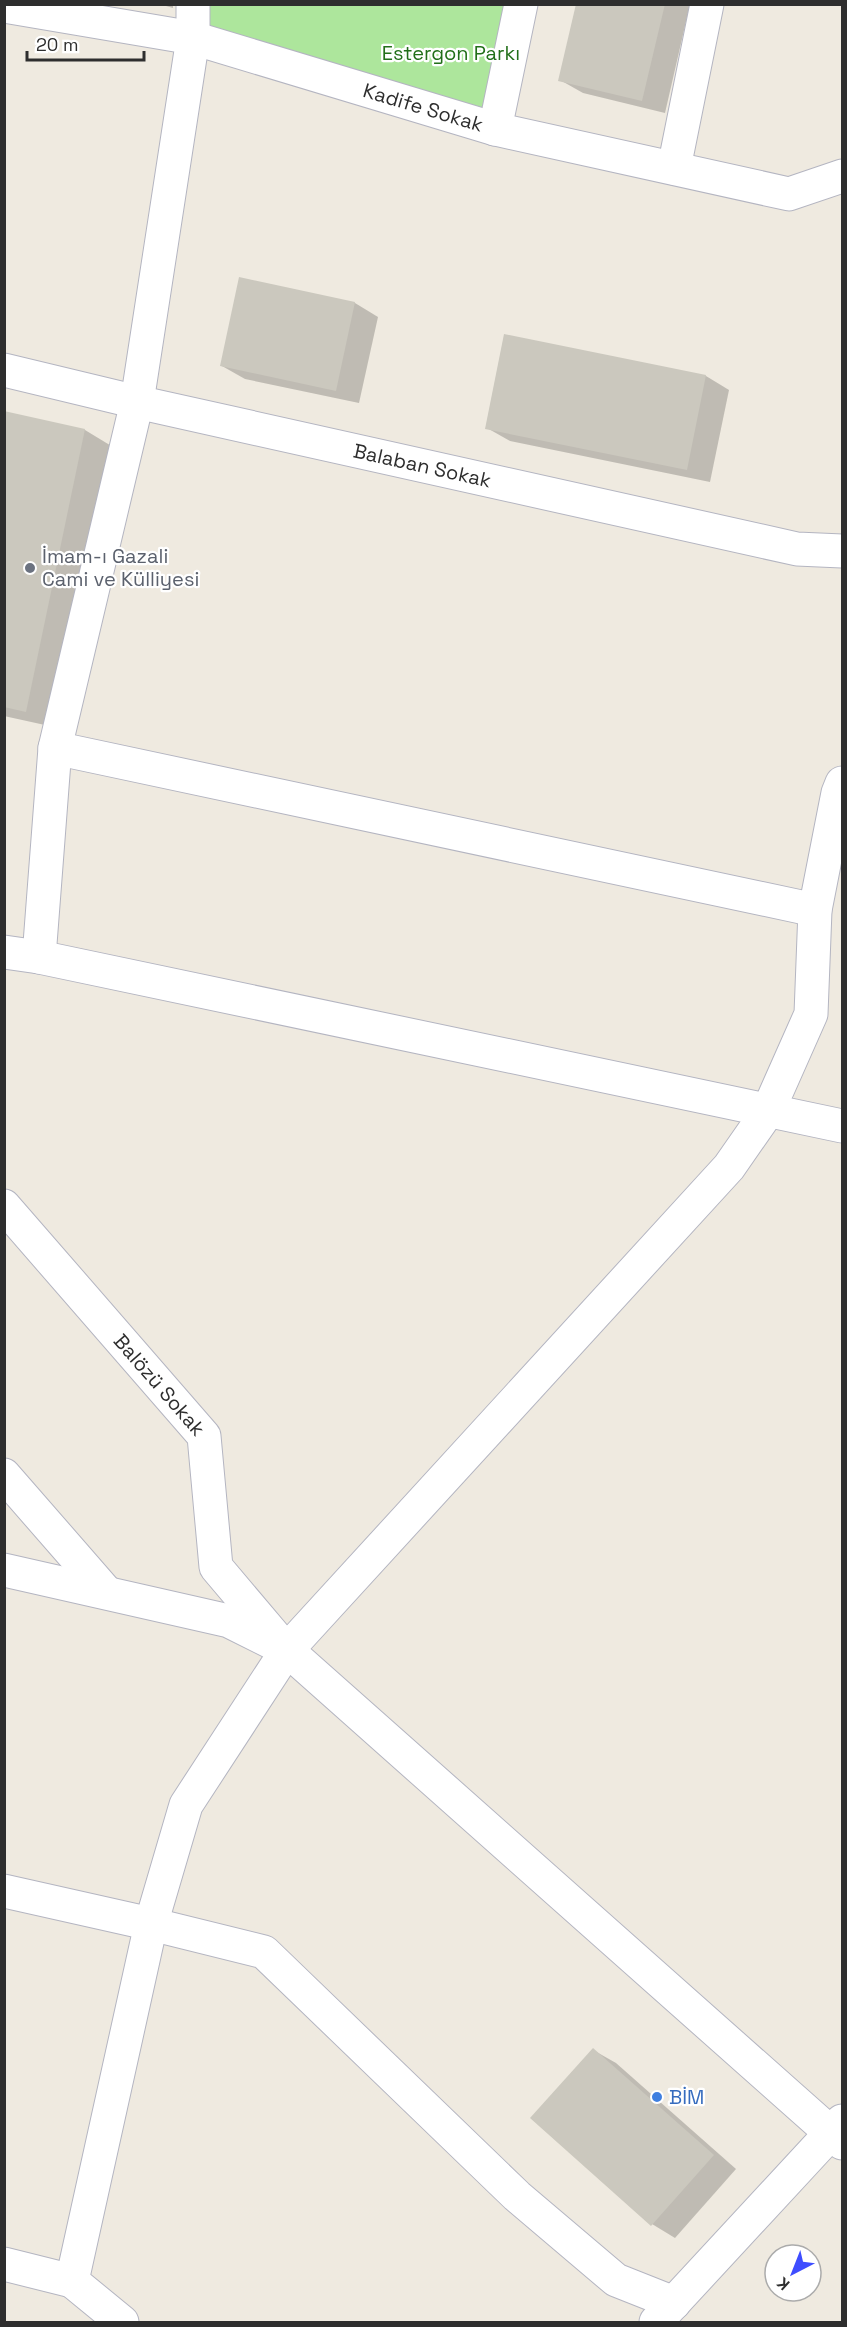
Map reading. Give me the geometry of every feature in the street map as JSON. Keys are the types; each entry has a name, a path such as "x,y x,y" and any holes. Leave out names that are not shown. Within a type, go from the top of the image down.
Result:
{"street":[{"path":"39,957 55,748 137,402 193,38 193,4"},
{"path":"495,129 521,4"},
{"path":"674,168 707,4"},
{"name":"Kadife Sokak","path":"4,6 193,38 495,129 789,194 843,176"},
{"name":"Balaban Sokak","path":"4,370 137,402 797,549 843,551"},
{"path":"55,748 815,910"},
{"path":"72,2282 151,1924 186,1805 287,1650 729,1167 768,1111 811,1014 815,910 838,793 843,783"},
{"path":"4,952 39,957 843,1125"},
{"name":"Balözü Sokak","path":"4,1206 204,1436 216,1567 287,1650"},
{"path":"4,1475 106,1592"},
{"path":"4,1570 229,1621 287,1650 839,2133 665,2313 616,2280 535,2211 264,1953 151,1924 4,1891"},
{"path":"4,2264 72,2282 122,2322"}],"green space":[{"name":"Estergon Parkı","path":"205,5 511,5 489,116 205,31"}],"building":[{"path":"576,4 665,4 642,101 558,81"},
{"path":"239,277 355,302 336,391 220,366"},
{"path":"504,334 706,375 687,470 485,429"},
{"name":"İmam-ı Gazali Cami ve Külliyesi","path":"4,411 85,429 26,712 4,707"},
{"path":"593,2048 714,2155 651,2226 530,2118"}],"place":[{"name":"İmam-ı Gazali Cami ve Külliyesi","path":"30,568"},
{"name":"BİM","path":"657,2097"}]}
